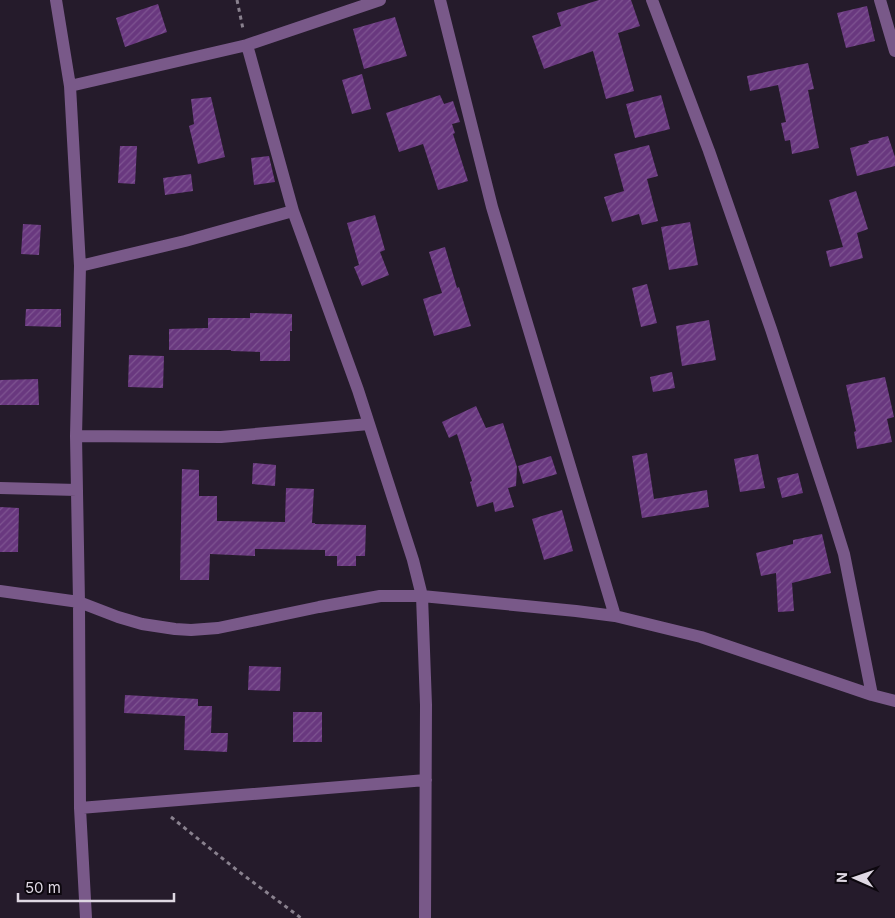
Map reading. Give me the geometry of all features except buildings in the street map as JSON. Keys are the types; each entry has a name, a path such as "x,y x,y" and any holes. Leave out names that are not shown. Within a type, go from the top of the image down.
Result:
{"street":[{"path":"56,0 70,86 80,266 76,436 80,808 86,918"},
{"path":"70,86 247,45 380,0"},
{"path":"440,0 492,207 615,616"},
{"path":"652,0 709,151 830,506 844,554 872,695"},
{"path":"880,0 895,51"},
{"path":"247,45 293,211 369,424 413,560 422,596 426,705 425,918"},
{"path":"80,266 185,241 293,211"},
{"path":"76,436 221,437 369,424"},
{"path":"0,488 77,490"},
{"path":"0,590 79,602 142,624 191,630 218,628 380,596 422,596 615,616 701,637 872,695 895,701"},
{"path":"80,808 426,780"}],"path":[{"path":"237,0 247,45"},
{"path":"150,802 301,918"}]}
